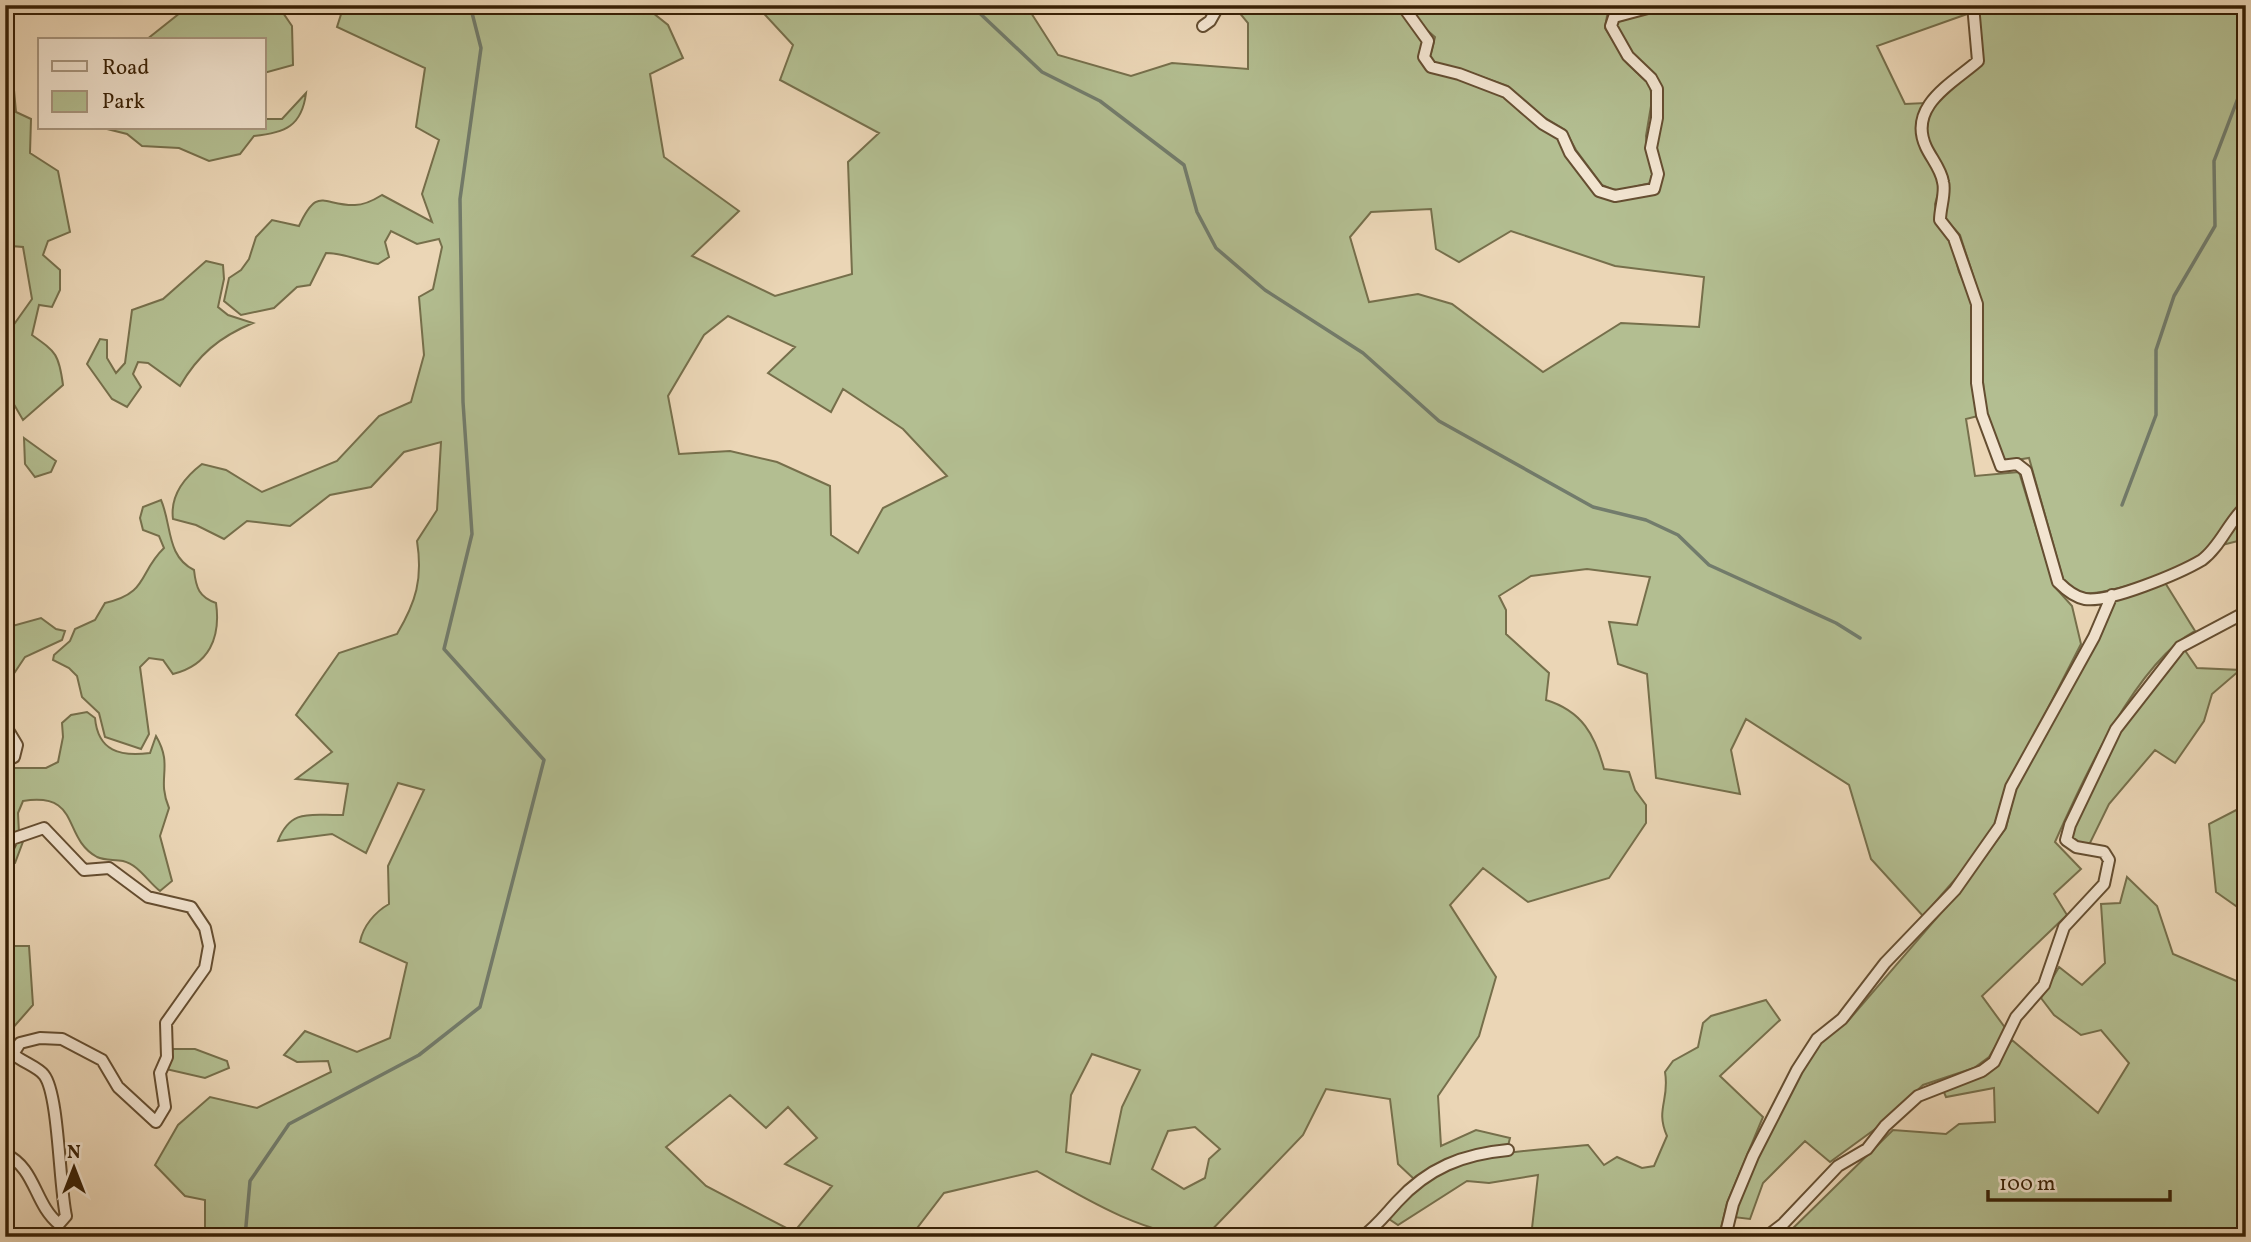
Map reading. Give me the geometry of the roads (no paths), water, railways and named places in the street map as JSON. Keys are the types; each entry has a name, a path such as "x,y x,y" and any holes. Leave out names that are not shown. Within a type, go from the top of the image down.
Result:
{"street":[{"path":"1203,26 1210,21 1219,5"},
{"path":"1402,5 1428,41 1424,57 1431,67 1459,74 1506,92 1543,124 1562,135 1570,153 1599,191 1615,196 1654,189 1658,174 1651,148 1657,89 1651,78 1628,56 1611,26 1614,17 1659,5"},
{"path":"1973,5 1978,61 1944,86 1932,100 1923,116 1922,130 1925,145 1944,184 1940,220 1954,238 1977,304 1977,383 1982,415 2001,466 2017,464 2026,471 2057,582 2066,591 2086,599 2112,595 2203,559 2232,518 2246,506"},
{"path":"1726,1237 1733,1204 1748,1168 1769,1120 1797,1070 1817,1039 1842,1019 1885,963 1955,890 1982,854 2000,826 2011,787 2094,637 2112,595"},
{"path":"1766,1237 1783,1224 1838,1166 1867,1149 1885,1126 1918,1096 1982,1071 1994,1062 2016,1017 2044,985 2064,928 2104,884 2109,860 2104,852 2076,847 2066,840 2070,825 2116,729 2180,647 2246,612"},
{"path":"5,725 17,745 14,757 5,761"},
{"path":"5,854 12,839 44,828 84,870 108,868 148,897 191,907 205,928 209,946 205,968 166,1023 167,1057 160,1073 165,1107 156,1122 118,1087 102,1060 62,1039 40,1038 20,1043 13,1054 43,1073 54,1091 60,1186 66,1216 59,1224 46,1214 31,1175 5,1154"},
{"path":"1362,1237 1375,1228 1418,1181 1446,1163 1476,1153 1508,1150"},
{"path":"5,1222 11,1237"}],"waterway":[{"path":"245,1237 250,1181 289,1124 419,1055 480,1007 544,760 444,649 472,534 463,402 460,199 481,48 470,5"},
{"path":"971,5 1042,72 1100,101 1184,165 1197,212 1216,248 1265,290 1363,353 1439,421 1593,507 1646,520 1678,535 1709,565 1836,623 1860,638"},
{"path":"2122,505 2156,415 2156,350 2174,296 2215,226 2214,161 2246,77"}]}
